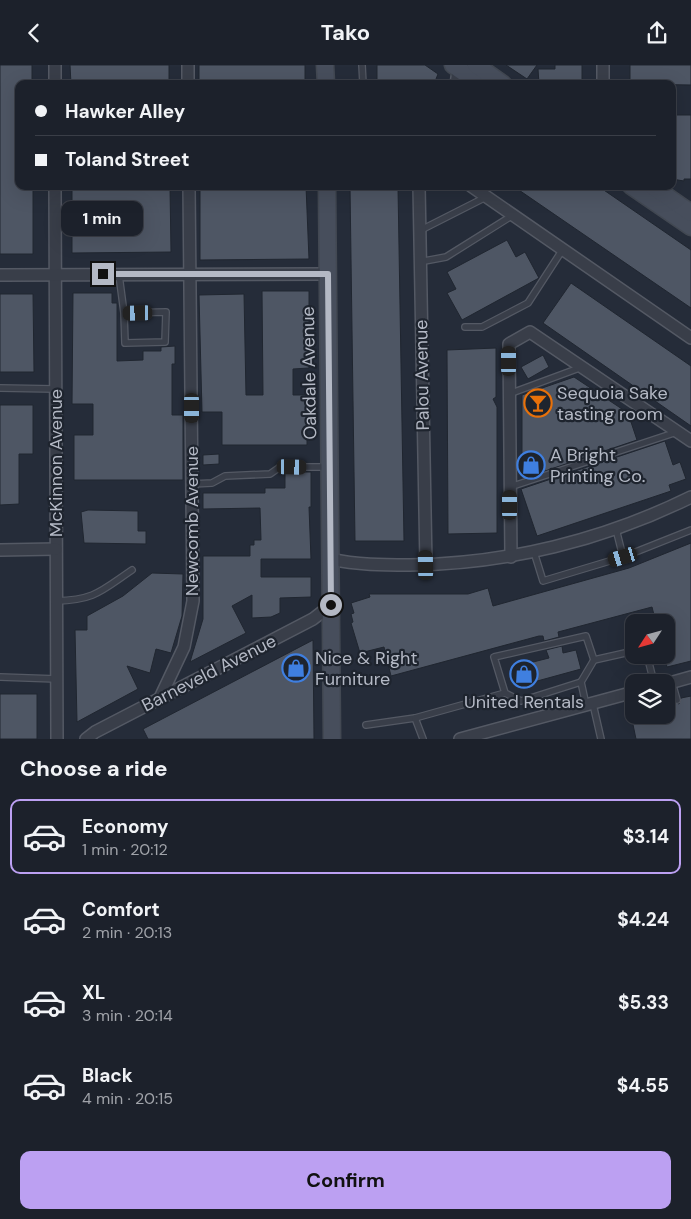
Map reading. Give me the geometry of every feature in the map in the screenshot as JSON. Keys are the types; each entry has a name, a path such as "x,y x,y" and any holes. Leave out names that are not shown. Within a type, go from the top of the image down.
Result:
{"main road":[{"path":"326,65 326,80"},
{"path":"476,65 498,80"},
{"path":"457,71 473,80"},
{"name":"Oakdale Avenue","path":"327,190 332,739"},
{"path":"637,190 691,227"},
{"path":"659,190 690,209"}],"street":[{"path":"55,65 55,80"},
{"path":"188,65 188,80"},
{"path":"603,65 603,80"},
{"name":"McKinnon Avenue","path":"55,190 57,739"},
{"name":"Newcomb Avenue","path":"159,700 184,647 193,601 189,190"},
{"name":"Palou Avenue","path":"419,190 426,565"},
{"path":"477,190 691,338"},
{"path":"0,275 328,274"},
{"path":"511,557 509,344 530,332 691,441"},
{"path":"331,559 352,564 426,565 511,557 644,520 691,497"},
{"path":"0,550 56,549"},
{"name":"Barneveld Avenue","path":"86,739 94,732 313,619 331,605"},
{"path":"675,681 691,677"},
{"path":"464,738 625,694"}],"lane":[{"path":"362,65 364,80"},
{"path":"419,231 486,196"},
{"path":"420,262 446,257 513,215"},
{"path":"465,327 482,327 528,303 563,249"},
{"path":"119,275 124,313 125,343 165,342 166,312 124,313"},
{"path":"509,394 582,367"},
{"path":"0,389 55,389"},
{"path":"510,487 678,432"},
{"path":"192,484 212,483 225,477 270,474 280,467 330,467"},
{"path":"616,529 623,557"},
{"path":"534,552 543,581 623,557 691,530"},
{"path":"56,601 81,600 93,596 132,570"},
{"path":"504,693 494,657 586,636 594,660"},
{"path":"366,725 416,718 504,693 521,701 581,682 594,660 625,653"},
{"path":"0,677 57,679"},
{"path":"581,682 601,739"},
{"path":"675,696 677,700"},
{"path":"416,718 422,739"}],"building":[{"path":"0,65 32,65 32,80 15,80 15,190 33,190 33,254 0,254"},
{"path":"70,65 169,65 169,80 71,80"},
{"path":"199,65 305,65 305,80 199,80"},
{"path":"377,65 425,65 438,74 436,80 377,80"},
{"path":"506,65 537,65 527,79"},
{"path":"555,65 582,65 582,80 539,80 538,69 555,69"},
{"path":"630,65 691,65 691,85 676,85 676,80 630,80"},
{"path":"676,115 691,115 691,179 684,179 684,181 676,180"},
{"path":"72,190 170,190 171,252 72,253"},
{"path":"200,190 306,190 309,259 200,260"},
{"path":"350,190 398,190 404,541 355,541"},
{"path":"519,190 604,190 691,250 691,308"},
{"path":"507,240 516,257 525,252 539,278 462,320 447,293 456,289 447,272"},
{"path":"571,283 691,366 691,426 543,323"},
{"path":"262,291 309,291 309,368 293,369 293,395 307,395 307,445 222,445 222,412 202,412 199,295 244,294 246,395 263,395"},
{"path":"73,293 112,293 112,303 117,303 117,361 143,360 143,351 161,351 161,347 175,346 175,364 172,364 172,415 183,415 183,480 74,480 74,435 93,435 93,404 72,404"},
{"path":"0,294 33,294 34,372 0,372"},
{"path":"496,348 496,397 493,399 497,407 497,533 448,534 447,350"},
{"path":"543,355 549,367 528,379 521,367"},
{"path":"574,377 628,413 637,440 530,476 522,468 522,395"},
{"path":"0,405 33,405 33,454 19,454 19,504 0,505"},
{"path":"665,441 673,465 680,462 686,479 669,485 671,491 537,536 521,489"},
{"path":"219,454 219,464 203,465 203,455"},
{"path":"285,472 311,472 311,507 309,507 311,559 261,559 261,577 311,577 311,597 280,598 280,613 271,617 252,618 252,595 232,606 246,633 190,662 203,619 203,556 250,556 250,545 254,545 254,540 261,540 260,508 203,509 203,493 265,493 265,488 285,488"},
{"path":"88,510 138,511 138,531 146,531 146,544 84,543 81,512"},
{"path":"691,543 691,661 667,667 666,664 675,664 675,614 654,614 652,607 558,632 559,637 544,641 543,636 539,636 391,676 384,647 360,653 351,623 353,622 351,614 354,613 351,603 370,597 369,594 468,594 488,588 493,606 629,568"},
{"path":"152,573 183,574 182,616 171,653 156,649 150,673 127,666 138,689 77,722 75,630 87,630 87,616 123,596"},
{"path":"313,640 314,739 148,739 143,729"},
{"path":"562,646 563,653 576,650 581,669 519,686 513,667 549,658 546,650"},
{"path":"0,694 37,694 37,739 0,739"},
{"path":"691,696 691,739 636,739 633,724 675,724 675,702 679,704 681,698"}],"place":[{"name":"Sequoia Sake tasting room","path":"538,403"},
{"name":"A Bright Printing Co.","path":"531,465"},
{"name":"Nice & Right Furniture","path":"296,668"},
{"name":"United Rentals","path":"524,674"}],"route":[{"path":"103,274 328,274 331,605"}]}
